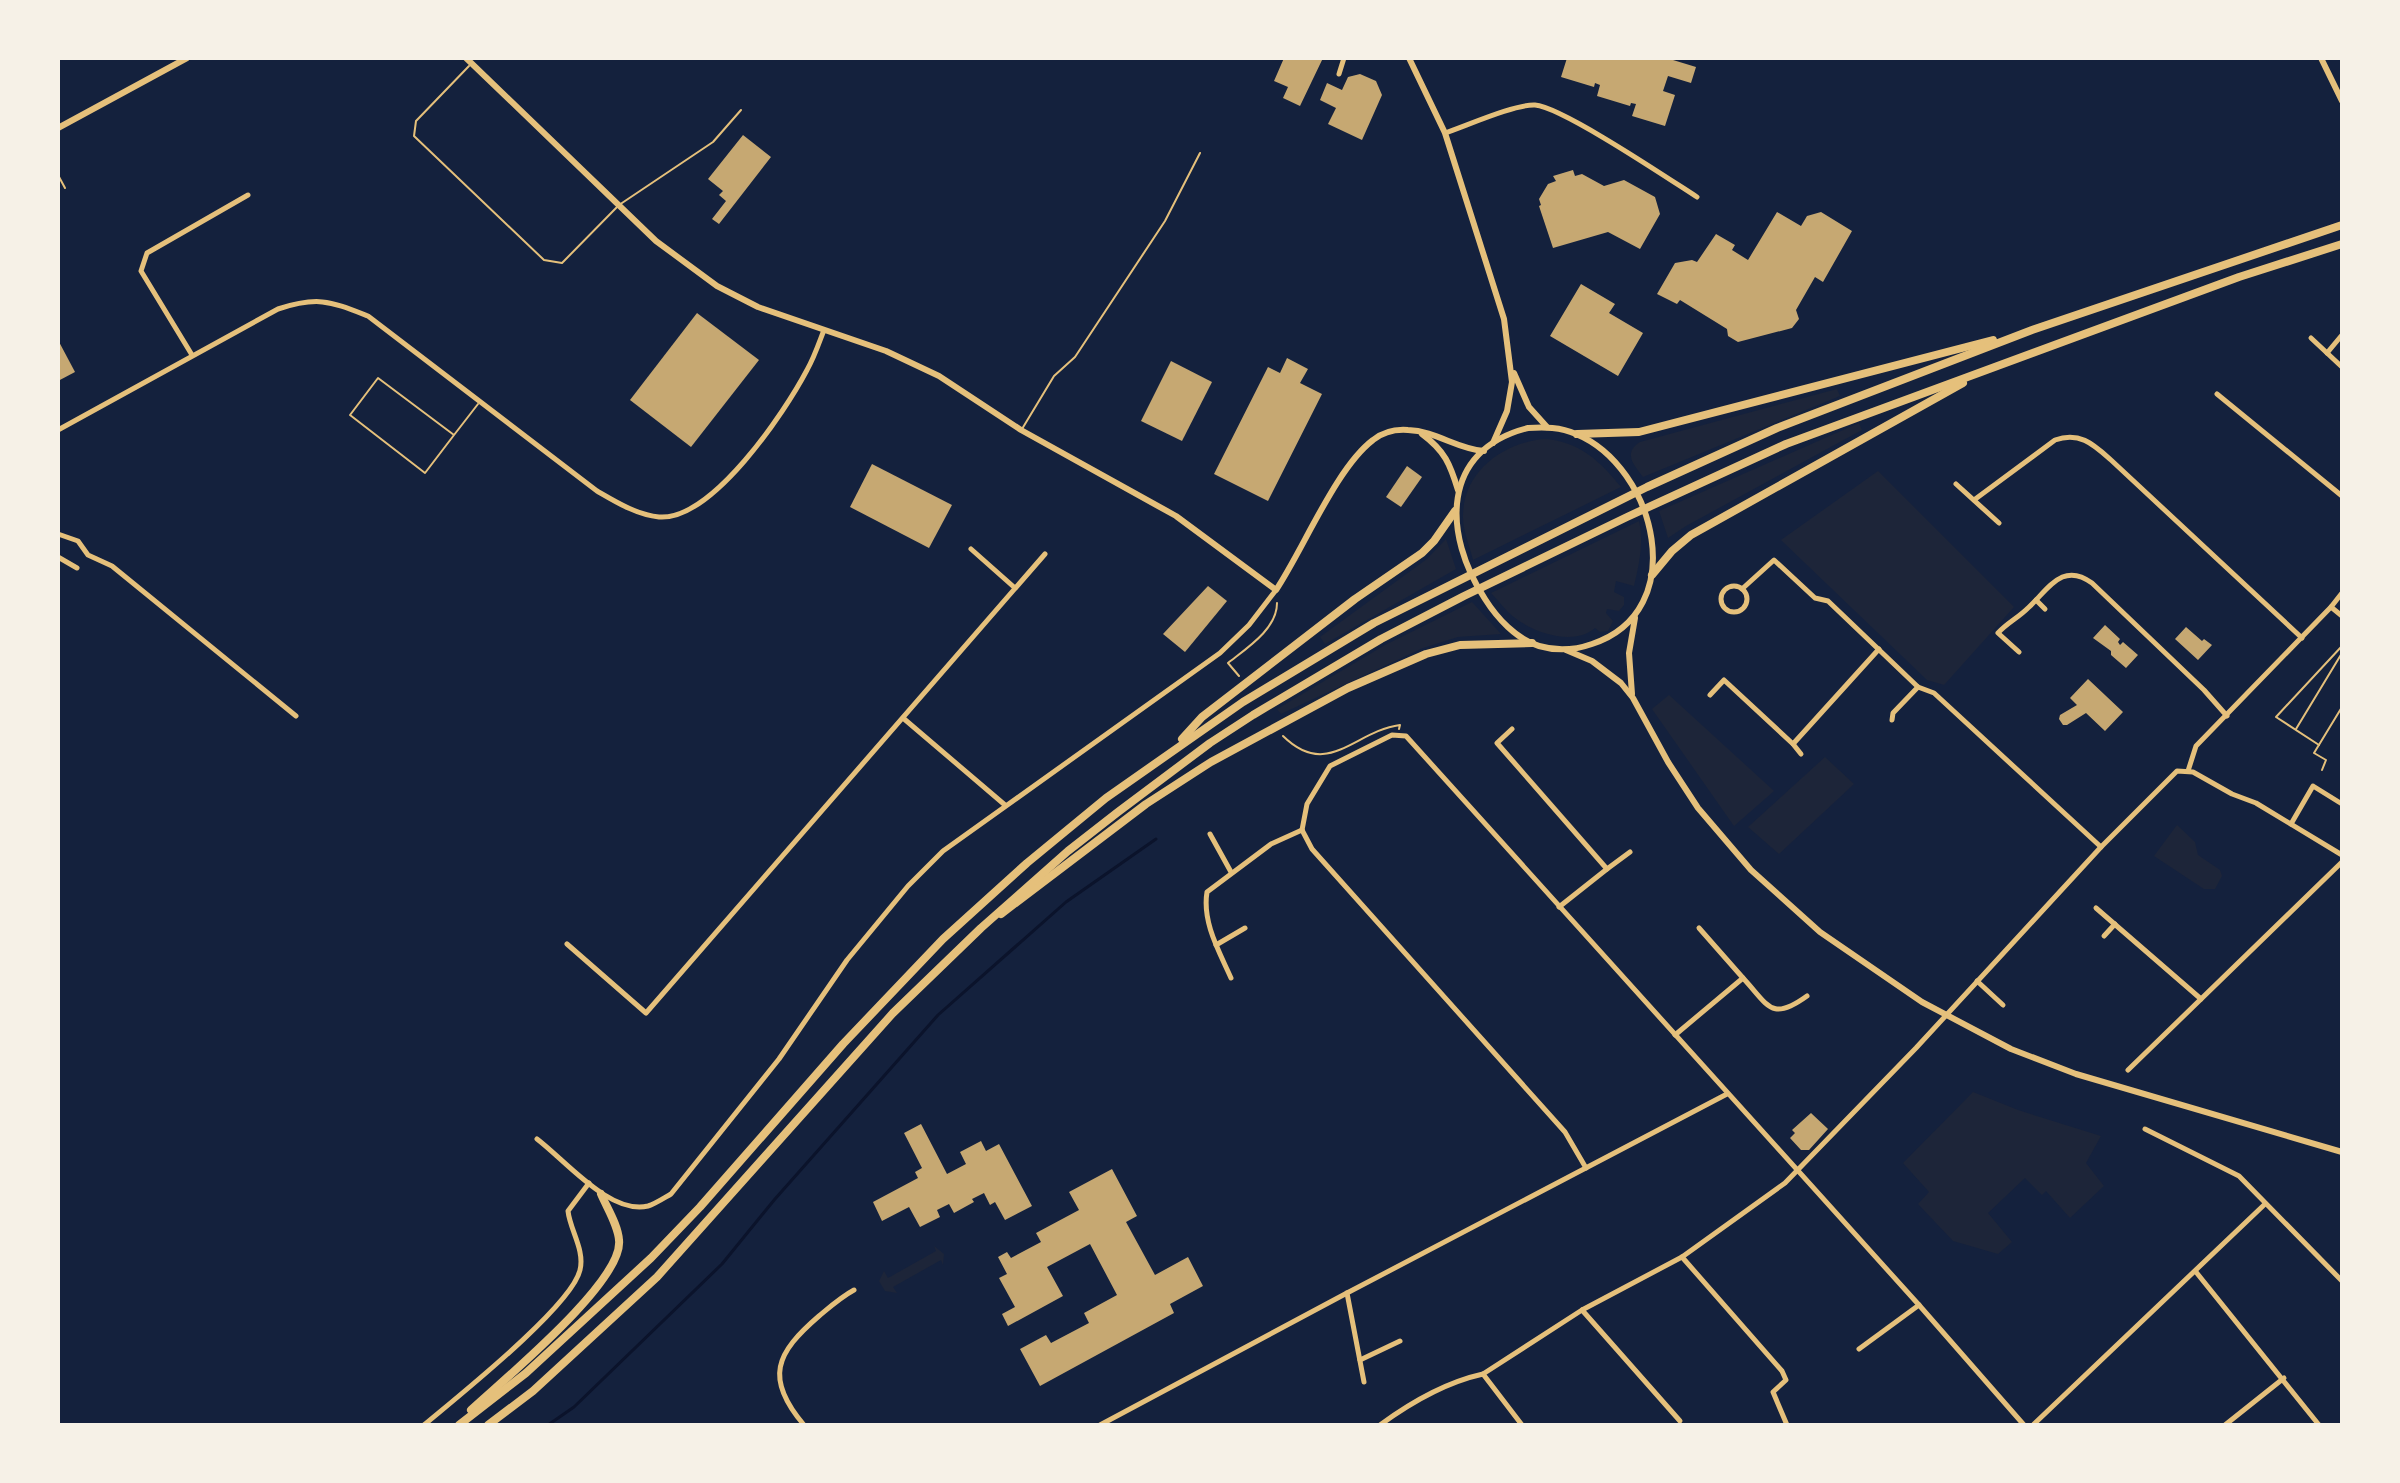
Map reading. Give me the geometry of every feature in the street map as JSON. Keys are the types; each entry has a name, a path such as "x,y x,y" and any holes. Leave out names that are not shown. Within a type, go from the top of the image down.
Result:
{"highway":[{"path":"457,1425 526,1373 651,1258 710,1196 843,1044 943,939 1027,863 1106,798 1261,690 1374,623 1484,567 1647,487 1777,428 2032,330 2342,225"},
{"path":"488,1425 533,1391 657,1277 893,1013 981,928 1106,821 1210,743 1253,715 1381,639 1464,596 1786,444 2239,277 2342,244"},
{"path":"1577,434 1651,430 2032,330"},
{"path":"1652,575 1672,551 1691,535 1989,369"},
{"path":"1173,749 1202,717 1355,599 1422,553 1455,511"},
{"path":"981,928 1022,901 1146,804 1211,762 1348,688 1426,654 1475,643 1532,643"},
{"path":"457,1425 574,1313 611,1271 620,1240 601,1194"}],"street":[{"path":"58,128 187,58"},
{"path":"1339,74 1344,58"},
{"path":"1409,58 1445,133 1504,319 1512,365 1524,399 1547,428"},
{"path":"2322,58 2342,101"},
{"path":"468,61 656,241 717,286 758,307 913,363 943,379 1021,430 1176,516 1276,590"},
{"path":"1445,133 1521,106 1535,105 1576,123 1697,197"},
{"path":"192,355 141,271 142,262 147,253 248,195"},
{"path":"58,430 278,309 307,299 340,305 368,316 597,491 642,513 661,517 681,513 701,503 741,465 795,391 810,366 824,330"},
{"path":"2327,353 2342,335"},
{"path":"2311,338 2342,367"},
{"path":"1493,443 1510,402 1512,365"},
{"path":"2217,394 2342,496"},
{"path":"1633,698 1629,653 1636,615 1652,575 1651,536 1641,502 1610,457 1577,434 1547,428 1514,432 1484,451 1458,491 1455,511 1460,543 1476,586 1506,625 1532,643 1566,650 1607,671 1633,698 1698,808 1751,870 1820,932 1922,1002 1976,1033 2076,1074 2342,1152"},
{"path":"537,1139 601,1194 626,1207 649,1206 671,1194 779,1059 847,960 908,886 943,851 1220,653 1249,625 1276,590 1343,476 1374,438 1390,431 1419,432 1434,434 1461,447 1484,451"},
{"path":"1419,432 1439,447 1448,461 1458,491"},
{"path":"1974,500 2055,440 2065,436 2081,437 2111,460 2302,638"},
{"path":"1956,484 1999,523"},
{"path":"58,534 78,541 88,555 112,566 296,716"},
{"path":"971,549 1015,588"},
{"path":"567,944 646,1013 1045,554"},
{"path":"58,557 77,568"},
{"path":"1742,589 1774,560 1815,598 1828,601 1918,687 1934,693 2101,847"},
{"path":"2019,652 1998,633 2059,579 2076,575 2086,578 2204,690 2227,716"},
{"path":"1734,586 1742,589 1747,600 1744,608 1732,613 1724,609 1721,601 1723,592 1734,586"},
{"path":"2188,771 2196,746 2342,593"},
{"path":"2036,600 2045,609"},
{"path":"2331,607 2342,616"},
{"path":"1566,650 1611,635 1636,615"},
{"path":"1793,744 1879,649"},
{"path":"1710,695 1724,680 1801,754"},
{"path":"1892,720 1893,713 1918,687"},
{"path":"903,718 1005,805"},
{"path":"1512,729 1497,743 1607,869"},
{"path":"1586,1168 1565,1132 1312,849 1302,830 1307,804 1330,766 1399,734 1413,742 2024,1425"},
{"path":"1380,1425 1396,1412 1465,1378 1483,1374 1582,1310 1682,1257 1785,1183 2171,775 2188,771 2256,803 2342,855"},
{"path":"2291,824 2313,786 2342,804"},
{"path":"1231,978 1204,909 1207,892 1271,844 1302,830"},
{"path":"1210,834 1231,872"},
{"path":"1559,907 1630,852"},
{"path":"2128,1070 2342,862"},
{"path":"2096,908 2201,999"},
{"path":"2104,936 2115,924"},
{"path":"1216,945 1245,928"},
{"path":"1699,928 1770,1007 1778,1011 1788,1009 1807,996"},
{"path":"1675,1035 1743,978"},
{"path":"1977,981 2003,1005"},
{"path":"1100,1425 1727,1094"},
{"path":"2145,1129 2239,1176 2342,1281"},
{"path":"424,1425 529,1334 570,1290 580,1270 580,1251 569,1226 568,1211 589,1183"},
{"path":"2033,1425 2265,1204"},
{"path":"1682,1257 1782,1371 1786,1380 1773,1392 1787,1425"},
{"path":"2196,1272 2319,1425"},
{"path":"804,1425 791,1409 781,1386 779,1375 786,1351 807,1327 854,1290"},
{"path":"1347,1293 1364,1382"},
{"path":"1859,1349 1919,1305"},
{"path":"1582,1310 1680,1421"},
{"path":"1360,1360 1400,1341"},
{"path":"1483,1374 1522,1425"},
{"path":"2225,1425 2284,1378"},
{"path":"1111,1418 1116,1425"}],"lane":[{"path":"468,61 416,121 414,136 544,260 562,263 619,205 713,142 741,110"},
{"path":"1021,430 1054,376 1075,357 1165,221 1200,153"},
{"path":"58,175 65,188"},
{"path":"454,435 378,378 350,415 425,473 481,400"}],"path":[{"path":"1249,683 1228,663 1275,619 1276,590"},
{"path":"2319,745 2276,717 2342,646"},
{"path":"2295,730 2342,653"},
{"path":"2322,770 2326,760 2314,753 2342,707"},
{"path":"1281,733 1303,752 1319,755 1334,753 1388,727 1400,725"}],"shaded area":[{"path":"1837,389 1840,396 1643,477 1631,459 1632,450 1640,442"},
{"path":"1859,423 1862,430 1668,538 1659,511"},
{"path":"1544,439 1568,444 1588,454 1621,487 1473,560 1463,518 1469,487 1477,474 1500,454"},
{"path":"1878,471 2014,607 1944,685 1927,680 1781,540"},
{"path":"1639,521 1641,546 1634,586 1616,581 1614,592 1624,597 1624,605 1619,611 1607,609 1606,613 1613,621 1608,631 1600,632 1595,628 1574,637 1550,635 1516,619 1491,593"},
{"path":"1446,539 1456,569 1325,644 1320,637 1427,559"},
{"path":"1472,602 1501,634 1458,637 1423,648 1281,714 1277,709 1385,645"},
{"path":"1669,695 1774,791 1734,826 1652,709"},
{"path":"1825,757 1854,784 1779,854 1748,827"},
{"path":"2177,825 2195,842 2198,855 2220,870 2222,876 2215,889 2204,889 2154,856"},
{"path":"1973,1092 2101,1136 2086,1163 2104,1186 2070,1218 2046,1191 2042,1195 2025,1178 1988,1213 2012,1242 1998,1254 1953,1241 1918,1204 1929,1192 1903,1163"},
{"path":"934,1246 944,1254 943,1265 941,1260 893,1287 897,1293 885,1291 879,1281 884,1271 888,1278 936,1251"}],"building":[{"path":"1284,58 1323,58 1300,106 1283,98 1288,87 1274,81"},
{"path":"1567,58 1674,58 1696,67 1691,83 1668,76 1663,91 1675,95 1665,126 1632,116 1636,104 1631,103 1630,106 1597,96 1600,85 1595,83 1594,87 1561,77"},
{"path":"1360,74 1376,81 1382,95 1362,140 1328,124 1336,108 1320,100 1327,83 1342,90 1348,77"},
{"path":"743,135 771,157 719,224 712,219 726,201 719,195 723,191 708,179"},
{"path":"1573,170 1575,176 1582,174 1604,186 1624,180 1655,197 1660,214 1640,249 1608,232 1553,248 1539,199 1548,184 1556,181 1553,176"},
{"path":"1777,212 1801,226 1807,216 1821,212 1852,231 1823,282 1815,277 1796,310 1799,319 1792,328 1738,342 1728,336 1727,329 1680,300 1677,304 1657,294 1675,263 1697,262 1716,234 1735,245 1732,250 1748,260"},
{"path":"1581,284 1615,304 1609,313 1643,333 1618,376 1550,336"},
{"path":"697,313 759,360 691,447 630,400"},
{"path":"58,340 75,372 58,381"},
{"path":"1287,358 1308,369 1300,383 1322,394 1268,501 1214,474 1268,367 1280,373"},
{"path":"1171,361 1212,382 1182,441 1141,421"},
{"path":"872,464 952,505 929,548 850,507"},
{"path":"1407,466 1422,477 1401,507 1386,497"},
{"path":"1208,586 1227,601 1185,652 1163,634"},
{"path":"2105,625 2120,639 2120,645 2123,642 2138,655 2126,668 2111,655 2111,651 2093,638"},
{"path":"2186,627 2202,641 2204,639 2212,645 2198,660 2175,639"},
{"path":"2088,679 2123,712 2105,731 2086,713 2067,725 2059,719 2060,715 2077,705 2070,698"},
{"path":"1811,1113 1828,1129 1809,1150 1801,1150 1790,1138 1795,1133 1792,1130"},
{"path":"921,1124 947,1174 966,1164 960,1152 981,1141 986,1151 999,1144 1032,1206 1005,1220 995,1202 990,1205 984,1193 954,1213 949,1204 937,1210 940,1217 920,1227 909,1207 882,1221 873,1202 918,1178 915,1172 922,1168 904,1133"},
{"path":"1112,1169 1137,1216 1126,1222 1155,1275 1188,1257 1203,1286 1170,1304 1174,1313 1040,1386 1020,1349 1046,1335 1051,1343 1089,1323 1084,1313 1117,1295 1090,1244 1047,1267 1063,1296 1008,1326 1002,1314 1015,1307 999,1278 1007,1274 998,1257 1007,1252 1011,1258 1041,1242 1036,1233 1079,1210 1069,1192"}],"waterway":[{"path":"548,1425 574,1407 722,1264 775,1199 938,1015 1066,902 1156,839"}]}
